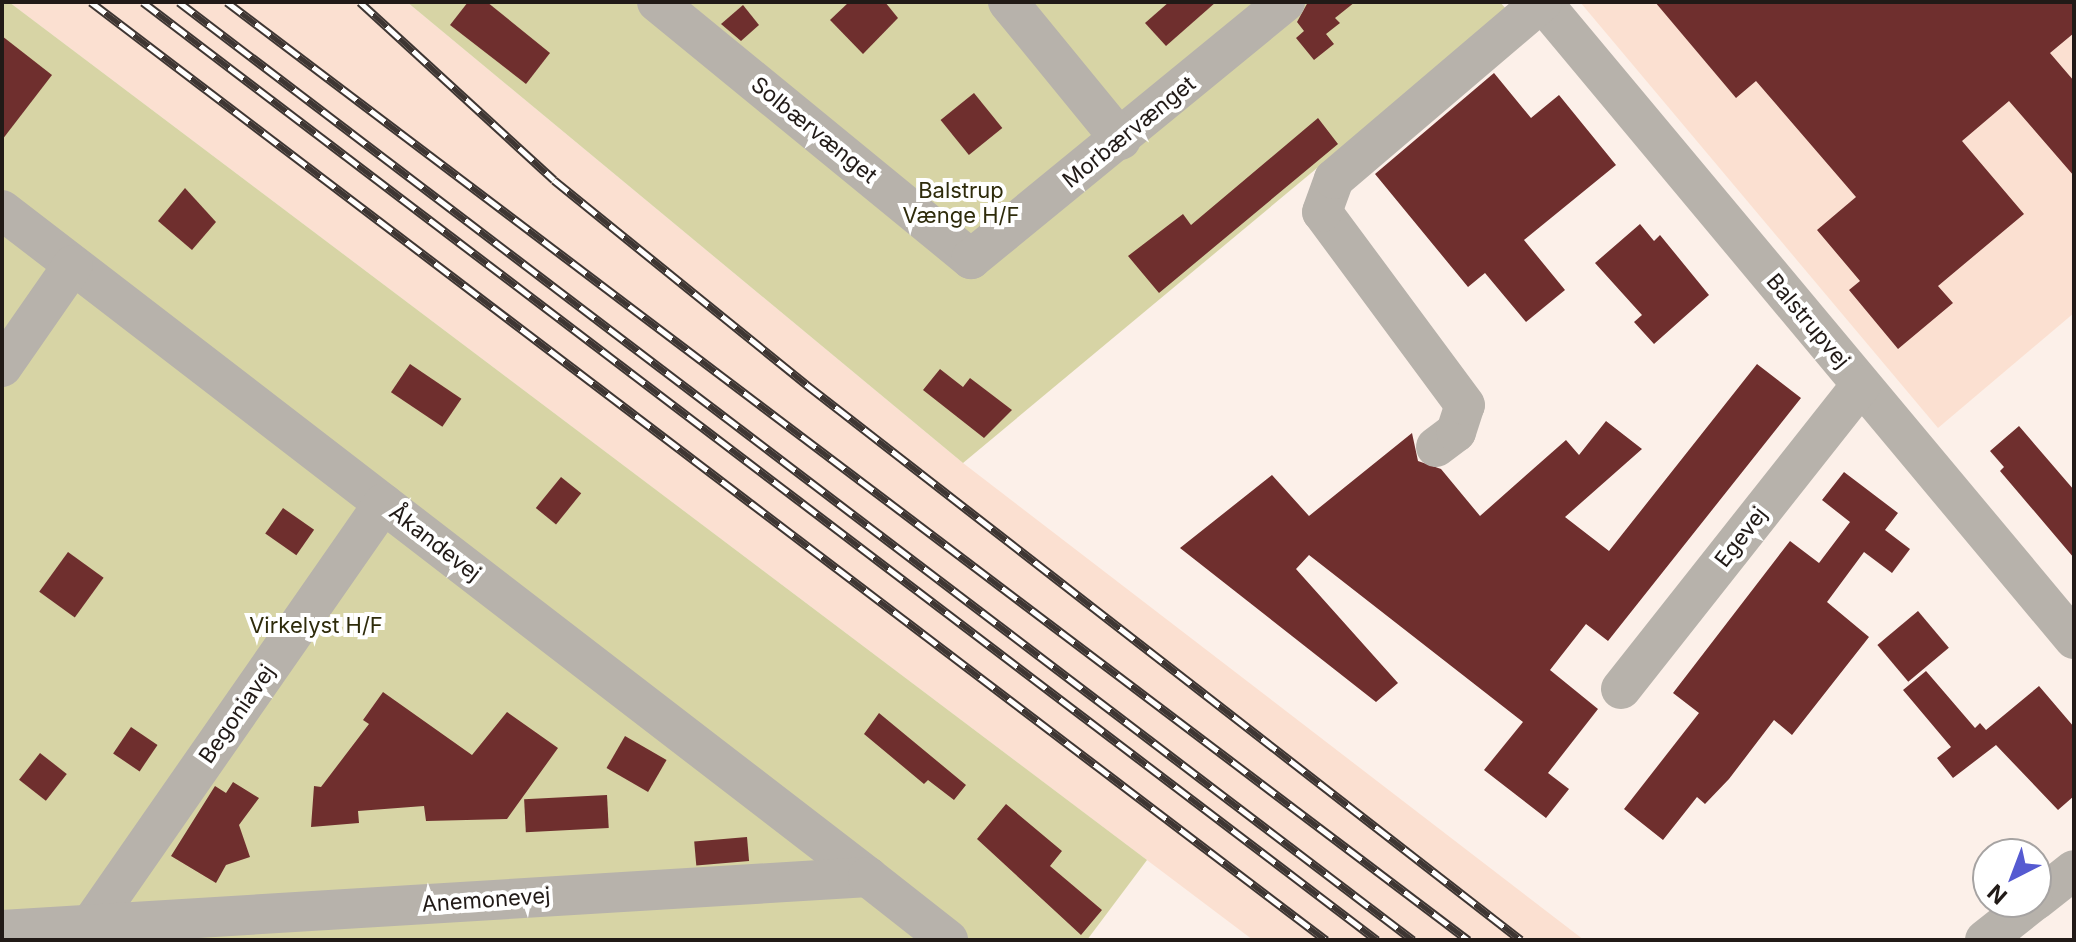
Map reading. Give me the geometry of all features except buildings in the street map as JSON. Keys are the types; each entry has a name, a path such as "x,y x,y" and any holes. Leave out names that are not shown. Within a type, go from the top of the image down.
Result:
{"street":[{"name":"Solbærvænget","path":"657,2 971,259"},
{"path":"1008,2 1121,140"},
{"name":"Morbærvænget","path":"971,259 1121,140 1285,2"},
{"path":"1436,447 1456,432 1465,405 1322,212 1334,179 1542,2"},
{"name":"Balstrupvej","path":"1542,2 2074,639"},
{"name":"Åkandevej","path":"2,210 868,877"},
{"path":"2,367 73,265"},
{"name":"Egevej","path":"1621,689 1861,385"},
{"name":"Begoniavej","path":"91,924 383,504"},
{"path":"2052,887 2074,870"},
{"path":"868,877 948,940"},
{"name":"Anemonevej","path":"2,930 868,877"},
{"path":"1985,940 2013,918"}],"shaded area":[{"path":"9,2 407,2 963,463 1584,940 1253,940"},
{"path":"1580,2 2074,2 2074,313 1938,428"}],"green space":[{"name":"Virkelyst H/F","path":"2,2 9,2 1147,860 1087,940 2,940"},
{"name":"Balstrup Vænge H/F","path":"407,2 1500,2 1507,10 963,463"}],"railway":[{"path":"91,2 1326,940"},
{"path":"143,2 1377,940"},
{"path":"179,2 1413,940"},
{"path":"227,2 1468,940"},
{"path":"360,2 554,180 807,385 1521,940"}]}
